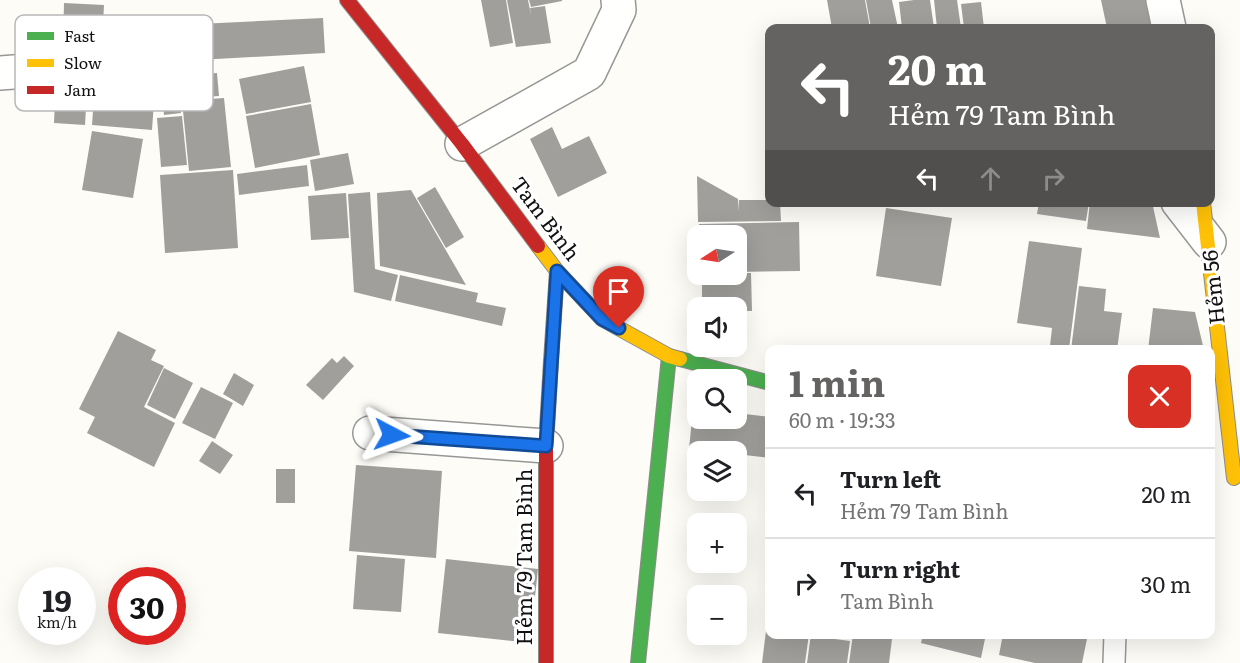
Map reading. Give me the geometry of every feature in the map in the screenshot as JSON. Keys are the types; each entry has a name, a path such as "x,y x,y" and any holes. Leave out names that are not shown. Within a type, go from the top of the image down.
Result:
{"street":[{"name":"Tam Bình","path":"346,0 462,144 557,271 602,319 669,356 765,382"},
{"path":"462,144 589,73 619,10 618,0"},
{"path":"1163,0 1168,24"},
{"path":"1182,207 1209,242"},
{"name":"Hẻm 56","path":"1204,207 1232,478"},
{"name":"Hẻm 79 Tam Bình","path":"546,663 546,446 557,271"},
{"path":"638,663 669,356"},
{"path":"370,433 546,446"}],"lane":[{"path":"1114,663 1115,639"}],"building":[{"path":"481,0 506,0 513,43 490,47"},
{"path":"507,0 528,0 531,15 530,8 545,6 551,43 516,47"},
{"path":"529,0 562,0 562,1 531,7"},
{"path":"827,0 865,0 869,24 831,24"},
{"path":"866,0 892,0 897,24 870,24"},
{"path":"930,0 933,24 902,24 899,2"},
{"path":"934,0 957,0 960,24 937,24"},
{"path":"1101,0 1159,0 1164,24 1106,24"},
{"path":"981,2 984,24 964,24 961,4"},
{"path":"64,3 104,5 104,15 64,15"},
{"path":"323,18 325,53 213,59 213,23"},
{"path":"304,66 311,102 246,114 239,79"},
{"path":"213,73 217,73 219,96 213,96"},
{"path":"224,98 231,167 189,171 183,111 213,111 213,99"},
{"path":"311,104 320,155 255,168 246,116"},
{"path":"55,111 86,111 85,125 54,123"},
{"path":"93,111 153,111 152,130 92,125"},
{"path":"164,111 181,111 181,113 164,115"},
{"path":"182,116 187,165 161,167 157,118"},
{"path":"552,127 562,149 589,136 607,173 558,197 530,139"},
{"path":"92,131 143,139 133,198 82,190"},
{"path":"348,153 354,184 315,191 310,160"},
{"path":"307,165 309,186 239,195 237,174"},
{"path":"233,170 238,248 165,253 160,175"},
{"path":"697,176 738,199 739,211 739,200 765,200 765,207 780,207 781,221 698,222"},
{"path":"435,187 464,237 446,248 417,198"},
{"path":"411,190 466,285 380,266 377,193"},
{"path":"370,192 375,269 398,275 391,301 354,292 348,194"},
{"path":"346,193 349,238 311,240 308,196"},
{"path":"1038,207 1088,207 1086,221 1037,214"},
{"path":"1089,207 1153,207 1160,238 1087,229"},
{"path":"886,208 952,218 941,286 876,276"},
{"path":"799,222 800,271 747,272 747,225 699,224"},
{"path":"1029,241 1082,248 1070,345 1050,345 1052,328 1017,323"},
{"path":"747,273 751,273 752,311 747,311 747,297 702,297 702,285 747,285"},
{"path":"400,275 478,293 476,302 506,308 502,326 395,301"},
{"path":"1079,286 1106,289 1104,311 1122,313 1118,345 1072,345"},
{"path":"1153,308 1195,312 1203,345 1149,345"},
{"path":"118,331 156,350 151,360 164,366 144,407 175,423 154,467 87,433 95,417 79,409"},
{"path":"344,356 354,366 323,400 306,385 332,358 337,363"},
{"path":"164,368 193,383 175,419 147,405"},
{"path":"234,373 254,385 243,406 223,394"},
{"path":"201,387 233,403 215,439 182,423"},
{"path":"747,414 765,416 765,457 747,455 747,441 690,441 691,429 747,429"},
{"path":"212,441 233,455 220,474 199,461"},
{"path":"356,465 442,471 436,558 349,551"},
{"path":"276,469 295,469 295,503 276,503"},
{"path":"357,555 405,559 401,612 353,609"},
{"path":"446,559 538,569 530,643 438,633"},
{"path":"765,639 808,639 805,663 762,663"},
{"path":"810,639 850,641 847,663 807,663"},
{"path":"852,639 892,639 889,663 849,663"},
{"path":"922,639 985,639 981,658 921,643"},
{"path":"1002,639 1087,639 1082,663 1035,663 999,655"}],"traffic: fast":[{"path":"638,663 669,356"},
{"path":"680,359 765,382"}],"traffic: slow":[{"path":"1204,207 1234,478"},
{"path":"538,246 557,271 602,319 669,356 680,359"},
{"path":"551,361 557,271"}],"traffic: jam":[{"path":"347,0 462,144 538,246"},
{"path":"546,663 546,446 551,361"}],"route":[{"path":"392,435 546,446 557,271 602,319 619,328"}]}
